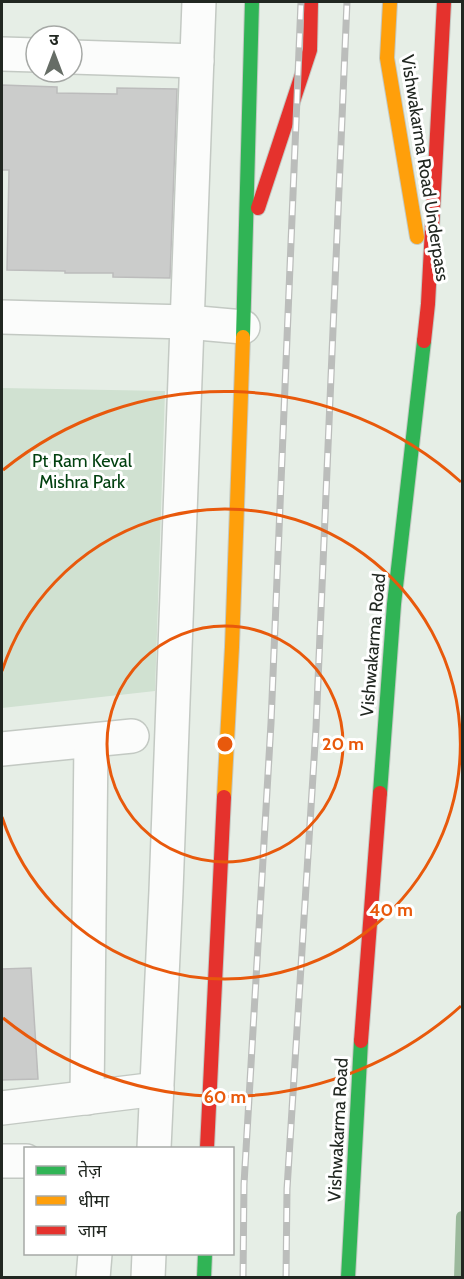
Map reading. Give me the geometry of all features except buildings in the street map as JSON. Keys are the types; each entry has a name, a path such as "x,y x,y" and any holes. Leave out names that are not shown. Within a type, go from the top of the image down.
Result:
{"main road":[{"path":"207,1147 232,648 252,2"},
{"path":"246,241 310,50 311,2"},
{"name":"Vishwakarma Road Underpass","path":"390,2 387,58 428,304"},
{"path":"428,304 444,2"},
{"name":"Vishwakarma Road","path":"348,1278 357,1087 394,604 428,304"},
{"path":"204,1278 205,1255"}],"street":[{"path":"154,1147 199,2"},
{"path":"2,54 24,55"},
{"path":"84,57 197,61"},
{"path":"2,317 187,322 243,327"},
{"path":"2,749 132,736"},
{"path":"87,1098 91,741"},
{"path":"2,1108 157,1089"},
{"path":"2,1161 24,1161"},
{"path":"93,1278 95,1255"},
{"path":"148,1278 149,1255"}],"green space":[{"name":"Pt Ram Keval Mishra Park","path":"2,388 165,391 155,691 2,708"}],"waterway":[{"path":"460,1278 462,1217"}],"railway":[{"path":"243,1278 244,1184 271,723 301,2"},
{"path":"286,1278 287,1189 316,728 347,2"}],"traffic: fast":[{"path":"243,337 252,2"},
{"path":"380,793 394,604 424,341"},
{"path":"348,1278 361,1041"},
{"path":"204,1278 205,1255"}],"traffic: slow":[{"path":"390,2 387,58 417,237"},
{"path":"224,797 232,647 243,337"}],"traffic: jam":[{"path":"258,208 310,50 311,2"},
{"path":"424,341 428,304 444,2"},
{"path":"361,1041 380,793"},
{"path":"207,1147 224,797"}]}
